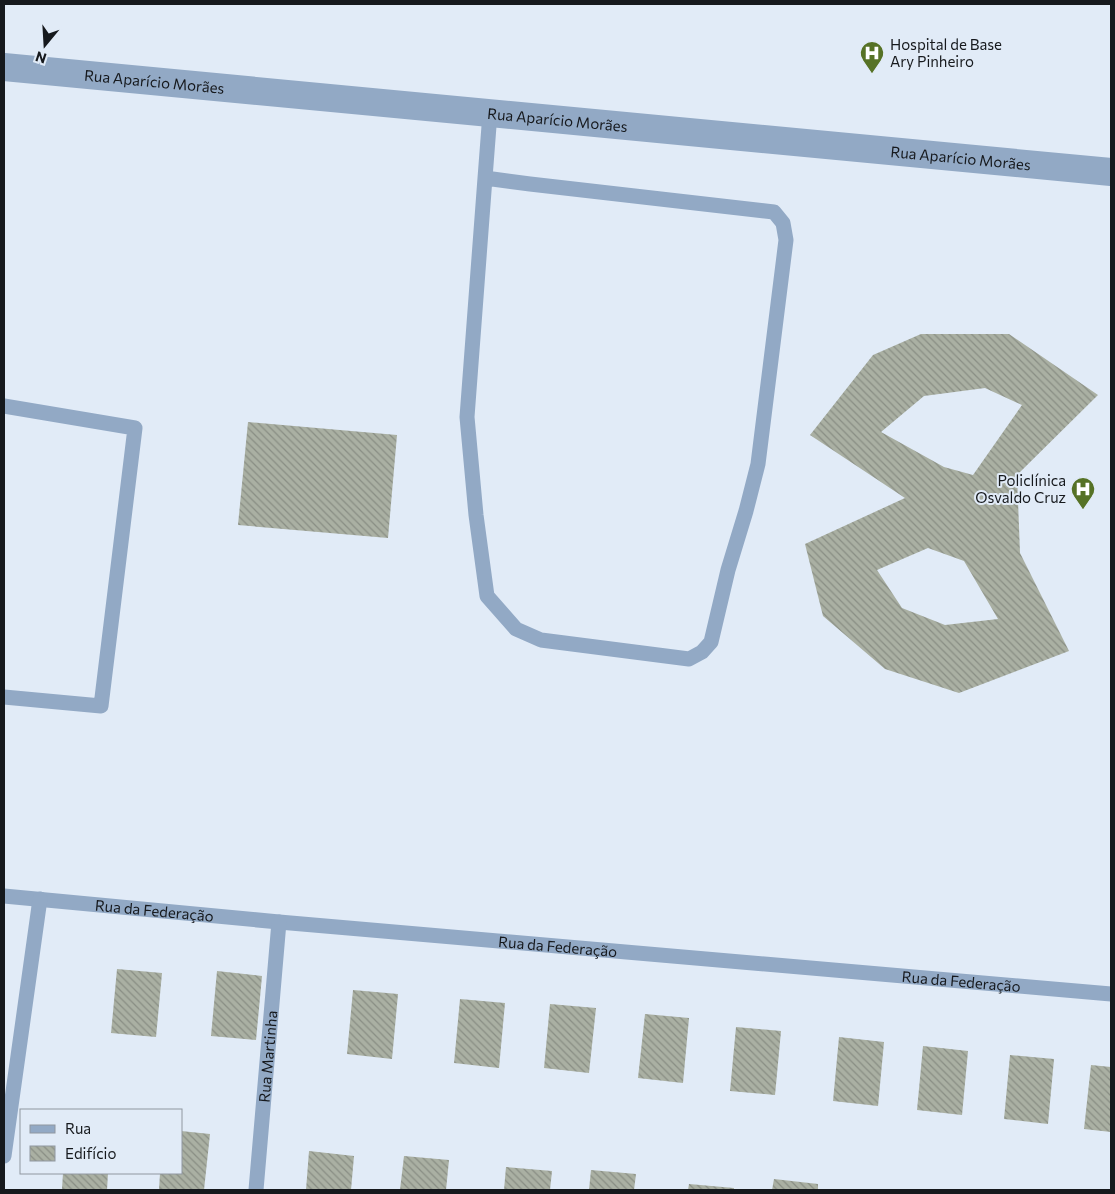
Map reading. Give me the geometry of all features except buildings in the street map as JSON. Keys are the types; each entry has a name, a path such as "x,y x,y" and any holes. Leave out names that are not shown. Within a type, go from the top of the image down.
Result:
{"street":[{"name":"Rua Aparício Morães","path":"4,67 1111,172"}],"lane":[{"path":"485,178 774,212 783,223 786,240 758,464 746,512 728,570 711,642 702,652 689,659 541,640 516,628 487,596 476,515 467,417 485,178 490,113"},
{"path":"4,406 135,428 101,706 4,697"},
{"name":"Rua da Federação","path":"4,896 279,922 1111,994"},
{"path":"4,1156 10,1062 40,899"},
{"name":"Rua Martinha","path":"256,1190 279,922"}],"place":[{"name":"Hospital de Base Ary Pinheiro","path":"872,74"},
{"name":"Policlínica Osvaldo Cruz","path":"1083,510"}]}
